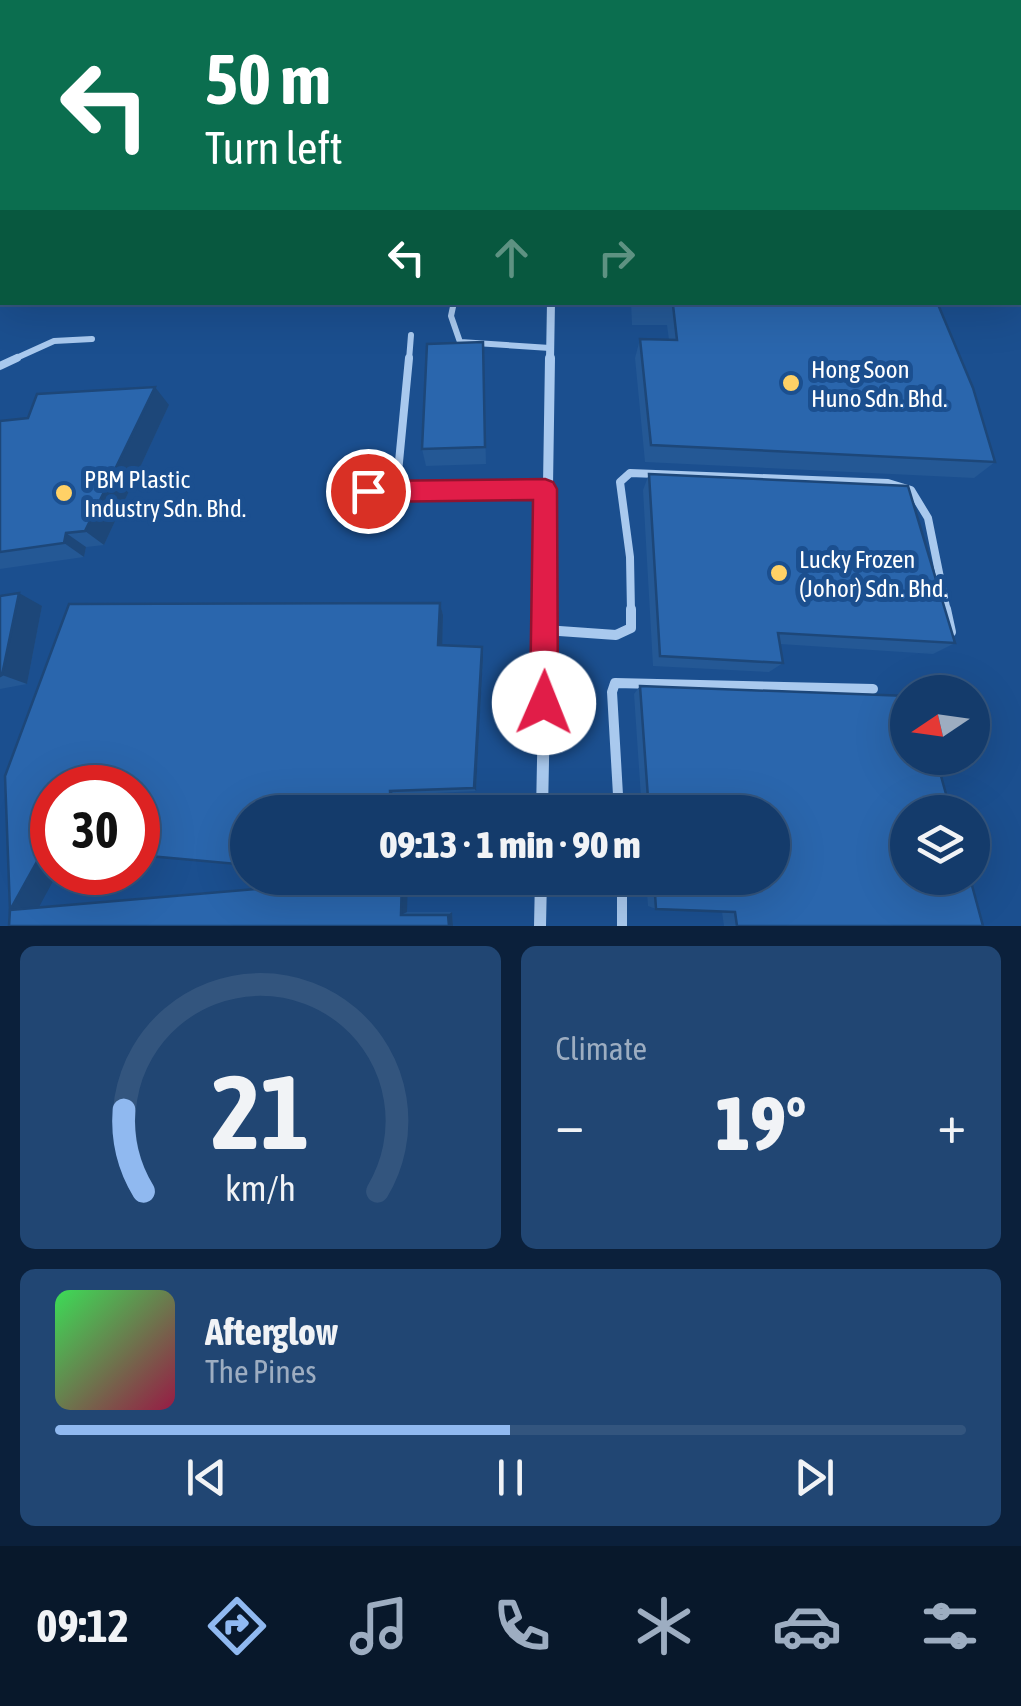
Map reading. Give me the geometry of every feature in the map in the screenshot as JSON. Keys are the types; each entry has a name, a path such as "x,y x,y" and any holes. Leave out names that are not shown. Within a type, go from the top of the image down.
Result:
{"street":[{"path":"542,795 551,305"},
{"path":"540,895 540,926"}],"lane":[{"path":"453,305 451,316 460,342 550,348"},
{"path":"396,494 410,335"},
{"path":"0,366 54,341 92,338"},
{"path":"545,630 616,635 630,628 631,574 620,482 630,474 888,482 910,490 928,518 953,641"},
{"path":"368,491 396,494 545,489"},
{"path":"617,795 612,692 615,683 873,688"},
{"path":"622,895 622,926"}],"building":[{"name":"Hong Soon Huno Sdn. Bhd.","path":"673,305 938,305 973,388 995,462 651,445 640,339 677,340"},
{"path":"483,342 485,447 422,449 427,344"},
{"name":"PBM Plastic Industry Sdn. Bhd.","path":"155,387 85,531 66,533 64,543 0,552 0,421 28,418 37,394"},
{"name":"Lucky Frozen (Johor) Sdn. Bhd.","path":"649,474 908,486 955,643 778,633 783,663 660,656"},
{"path":"19,593 2,675 0,676 0,596"},
{"path":"440,603 438,645 482,647 474,788 390,791 390,795 230,795 230,863 160,857 160,765 30,765 30,874 10,910 5,776 69,604"},
{"path":"640,686 890,695 890,775 941,775 946,795 890,795 890,895 975,895 983,926 737,926 735,912 656,909 655,895 790,895 790,795 648,795"},
{"path":"230,891 230,895 402,895 401,915 448,915 449,926 9,926 10,910"}],"place":[{"name":"Hong Soon Huno Sdn. Bhd.","path":"791,383"},
{"name":"PBM Plastic Industry Sdn. Bhd.","path":"64,493"},
{"name":"Lucky Frozen (Johor) Sdn. Bhd.","path":"779,573"}],"route":[{"path":"368,491 396,494 545,489 544,703"}]}
